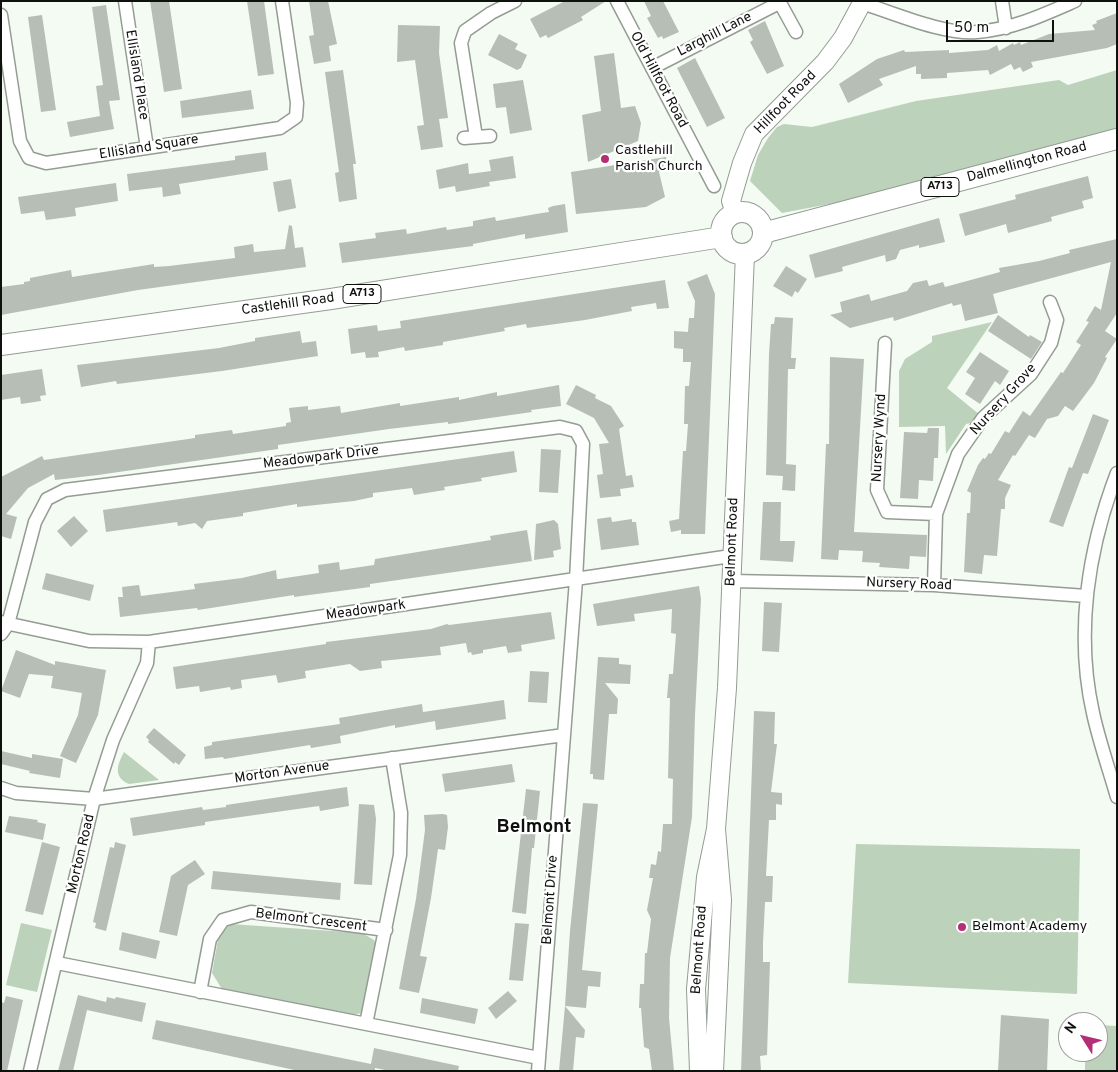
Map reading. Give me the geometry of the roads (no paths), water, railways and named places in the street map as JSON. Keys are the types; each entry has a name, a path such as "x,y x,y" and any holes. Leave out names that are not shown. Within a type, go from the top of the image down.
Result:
{"main road":[{"name":"Dalmellington Road","path":"763,233 1117,139"},
{"path":"745,212 754,216 761,224 763,233 760,245 745,254 730,250 722,237 726,220 735,213 745,212"},
{"name":"Castlehill Road","path":"1,345 331,299 722,237"}],"street":[{"name":"Ellisland Place","path":"125,1 147,148"},
{"name":"Ellisland Square","path":"1,15 20,141 29,158 46,163 280,128 296,118 297,103 282,1"},
{"path":"490,136 470,138 461,43 466,31 491,13 515,1"},
{"name":"Old Hillfoot Road","path":"617,1 714,186"},
{"path":"1002,1 1006,28"},
{"path":"862,2 935,26 975,32 1006,28 1029,22 1076,1"},
{"name":"Larghill Lane","path":"652,68 779,2 796,32"},
{"name":"Hillfoot Road","path":"735,213 731,201 742,162 754,134 826,62 843,38 862,2"},
{"name":"Belmont Road","path":"700,1071 696,989 706,876 716,830 727,688 745,254"},
{"name":"Nursery Grove","path":"934,585 936,514 958,454 983,418 1031,374 1050,343 1057,320 1050,302"},
{"name":"Nursery Wynd","path":"885,342 877,490 887,512 936,514"},
{"name":"Meadowpark Drive","path":"3,627 35,522 47,499 65,490 560,427 576,431 583,444 576,580"},
{"path":"1117,474 1098,528 1086,596 1085,635 1088,684 1093,713 1117,797"},
{"name":"Meadowpark","path":"3,627 89,641 149,642 731,556"},
{"name":"Belmont Drive","path":"538,1064 576,580"},
{"name":"Nursery Road","path":"731,581 934,585 1086,596"},
{"name":"Morton Road","path":"30,1071 57,963 94,799 113,740 147,663 149,642"},
{"name":"Morton Avenue","path":"1,788 16,793 94,799 564,735"},
{"name":"Belmont Crescent","path":"366,1024 400,855 401,814 392,758"},
{"name":"Belmont Road","path":"714,1071 722,900 716,830"},
{"name":"Belmont Crescent","path":"200,992 210,939 222,920 251,912 386,930"},
{"path":"57,963 366,1024 538,1064"}],"place":[{"name":"Castlehill Parish Church","path":"605,159"},
{"name":"Belmont Academy","path":"962,927"}],"district":[{"name":"Belmont","path":"534,828"}]}
